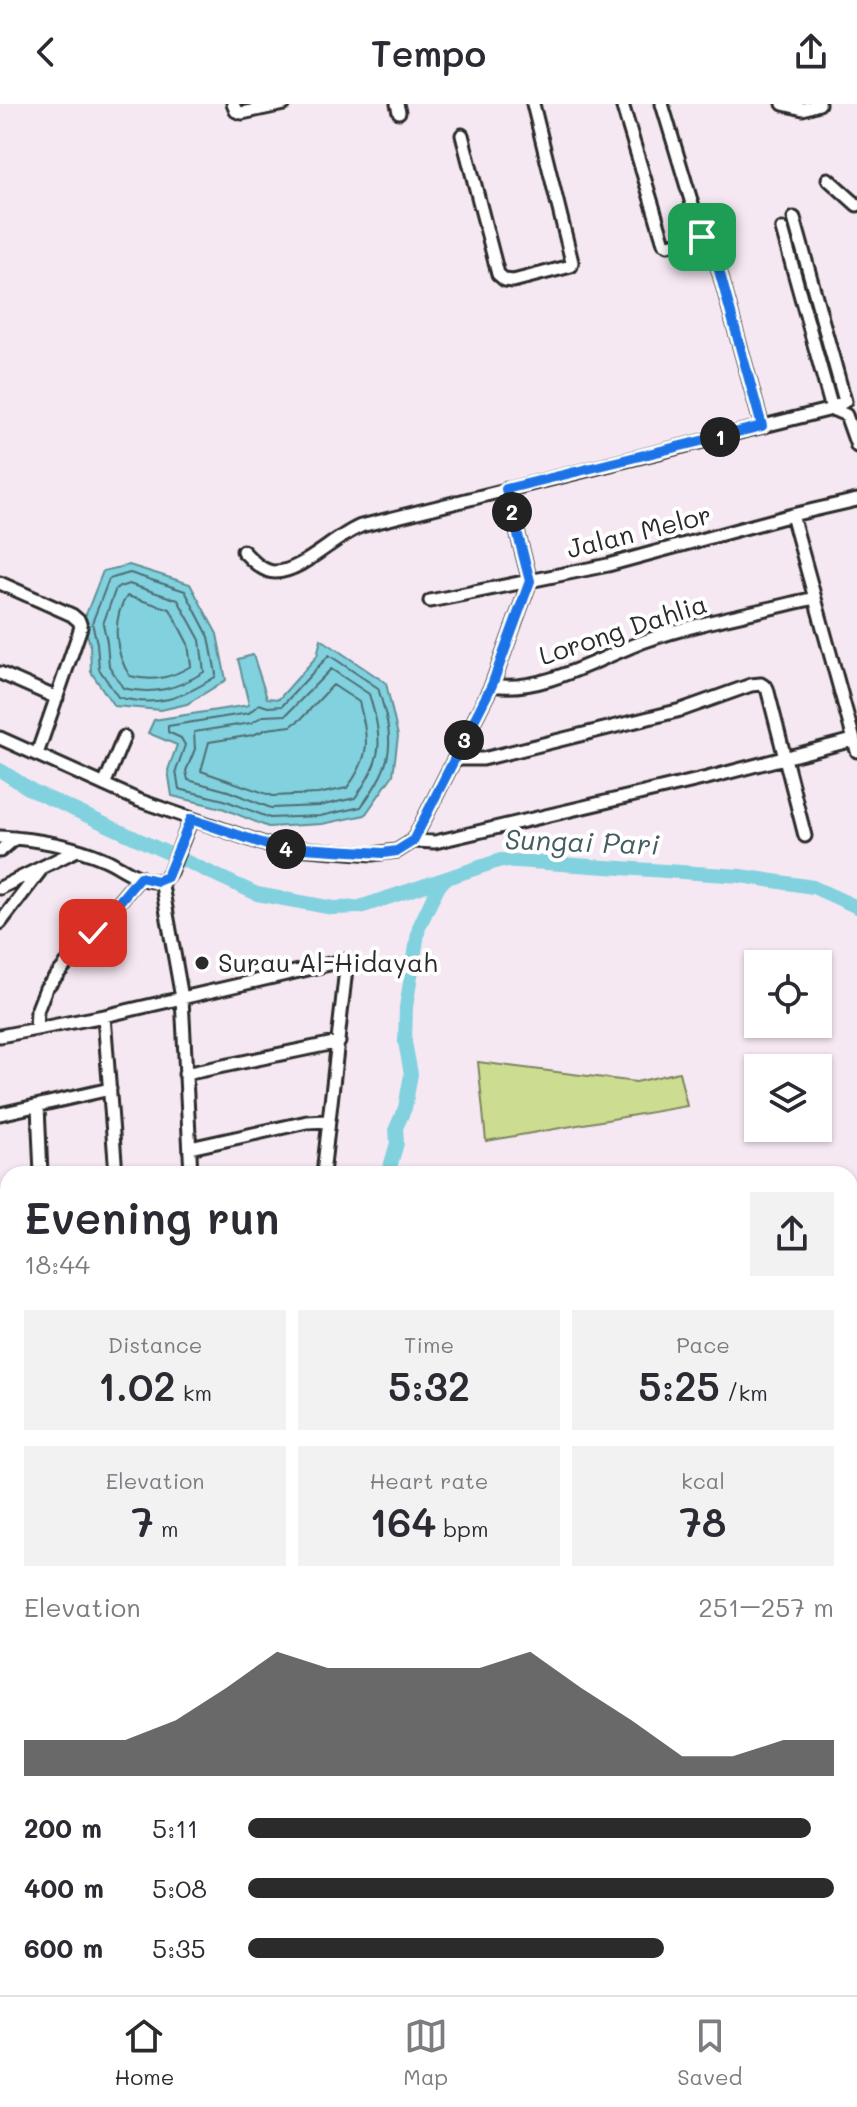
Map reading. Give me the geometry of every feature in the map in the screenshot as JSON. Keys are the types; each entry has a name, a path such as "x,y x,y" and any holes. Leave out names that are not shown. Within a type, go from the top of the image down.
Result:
{"street":[{"path":"233,104 235,110 242,113 284,104"},
{"path":"462,135 498,274 505,280 513,281 571,266 533,104"},
{"path":"622,104 664,243 668,245 702,237"},
{"path":"662,104 702,237 717,263 762,426"},
{"path":"783,104 803,109 819,104"},
{"path":"828,179 857,205"},
{"path":"243,551 259,566 274,572 294,567 361,526 832,409 845,401 794,218"},
{"path":"782,229 832,409"},
{"path":"832,409 846,415 857,446"},
{"path":"0,738 104,785 256,843 282,848 397,851 413,841 492,685 530,581 506,489"},
{"name":"Jalan Melor","path":"430,601 608,565 857,500"},
{"path":"413,841 435,842 785,757 855,746 792,515"},
{"path":"0,583 72,615 81,627 37,754"},
{"name":"Lorong Dahlia","path":"492,685 550,679 646,641 814,598"},
{"path":"0,673 57,698"},
{"path":"455,759 483,759 587,734 681,710 761,684 767,688 805,836"},
{"path":"104,785 124,737"},
{"path":"191,819 165,876 182,998 191,1166"},
{"path":"0,837 41,840 77,850 101,857 140,877 165,876"},
{"path":"0,851 15,838"},
{"path":"0,888 77,850"},
{"path":"0,923 42,867"},
{"path":"36,1029 37,1011 46,988 140,877"},
{"path":"0,1036 104,1016 347,960 324,1166"},
{"path":"104,1016 115,1166"},
{"path":"185,1074 339,1042"},
{"path":"0,1114 110,1089"},
{"path":"38,1106 41,1166"},
{"path":"190,1148 307,1122 328,1121"}],"green space":[{"path":"478,1062 636,1082 679,1072 687,1106 486,1141"}],"water":[{"path":"129,565 190,584 217,634 226,680 187,704 161,710 114,706 91,672 90,644 83,622 103,571"},
{"path":"321,639 386,683 398,736 393,775 365,815 322,824 268,827 222,808 172,796 168,770 177,745 148,733 154,720 249,705 238,659 253,655 267,698 279,699 317,656"}],"waterway":[{"name":"Sungai Pari","path":"0,770 33,791 257,894 333,908 360,907 501,860 741,876 813,887 857,907"},
{"path":"390,1166 397,1143 396,1128 405,1108 411,1074 405,1042 406,1007 419,927 445,879"}],"place":[{"name":"Surau Al-Hidayah","path":"202,963"}],"route":[{"path":"93,933 140,877 157,881 167,877 191,819 256,843 282,848 372,854 397,851 413,841 492,685 530,581 506,489 762,426 717,263 702,237"}]}
